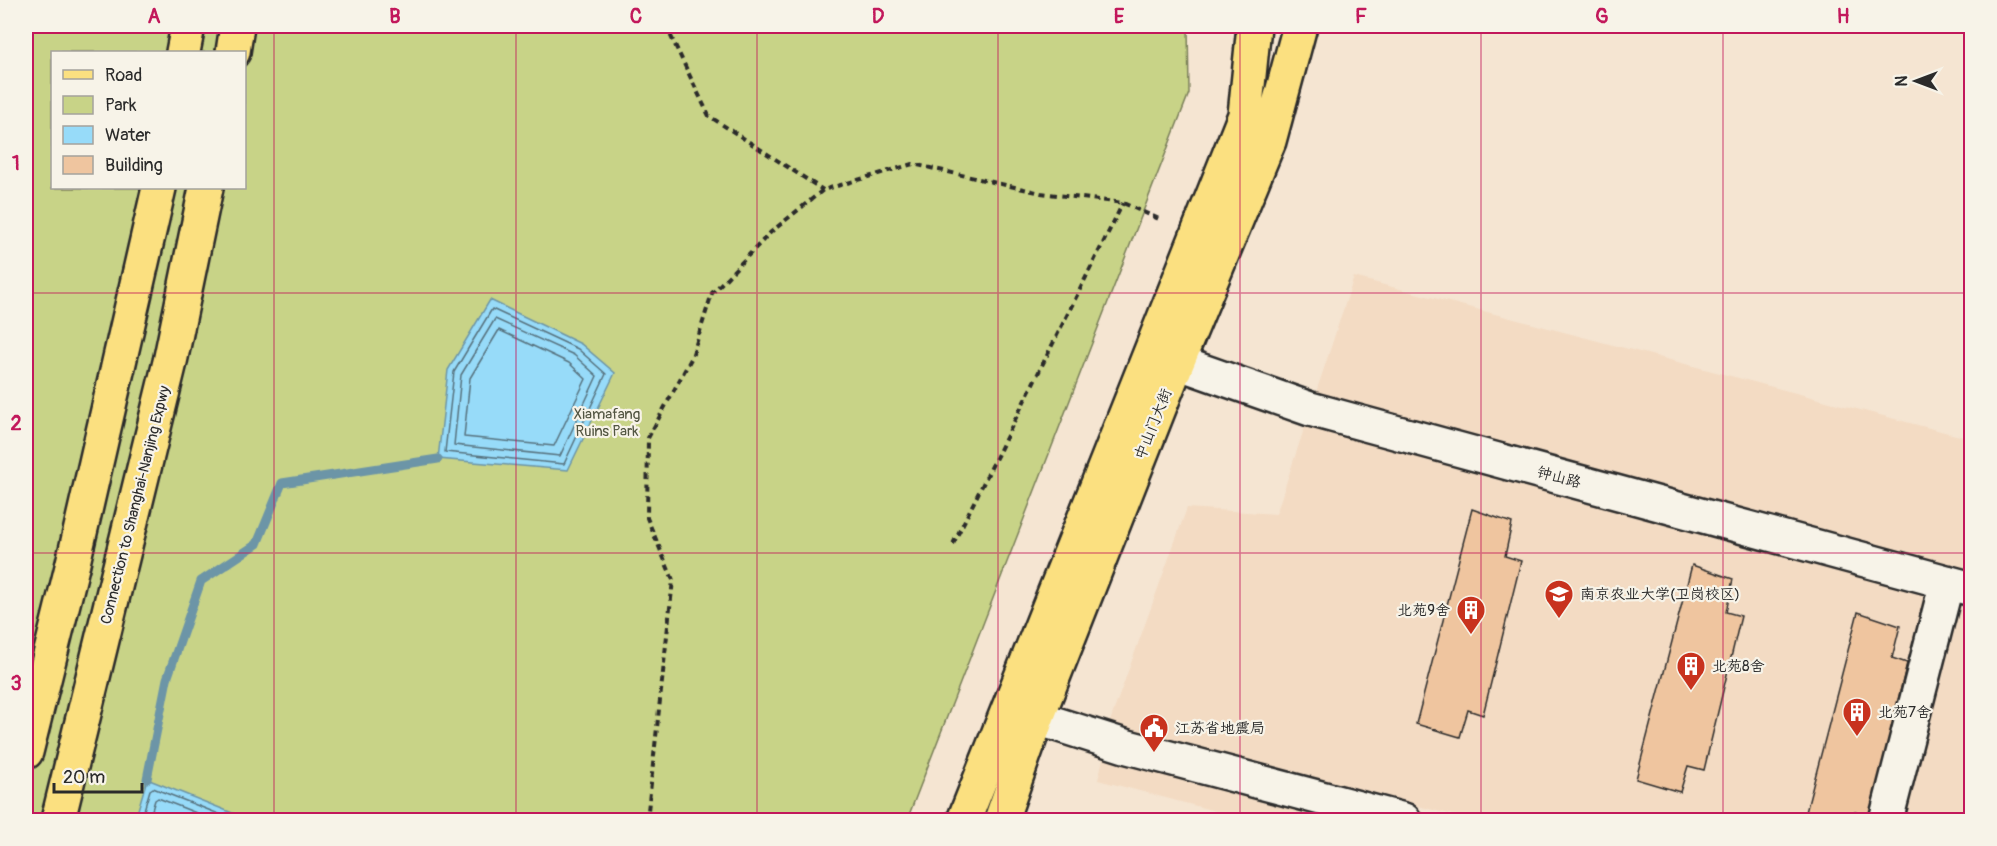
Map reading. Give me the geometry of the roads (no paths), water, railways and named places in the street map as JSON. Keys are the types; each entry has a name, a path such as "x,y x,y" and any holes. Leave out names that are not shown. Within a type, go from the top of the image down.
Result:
{"main road":[{"path":"183,51 188,26"},
{"path":"233,51 237,26"},
{"name":"中山门大街","path":"1001,820 1163,358 1198,236 1245,116 1254,26"},
{"name":"中山门大街","path":"964,820 1163,358 1269,141 1300,26"},
{"path":"26,752 73,563 159,189"},
{"name":"Connection to Shanghai-Nanjing Expwy","path":"58,820 170,362 206,189"}],"lane":[{"name":"钟山路","path":"1163,358 1310,409 1959,586"},
{"path":"1886,820 1959,586"},
{"path":"1037,718 1128,747 1404,820"}],"water":[{"path":"490,300 581,344 615,373 568,470 438,459 448,370"},
{"path":"147,779 250,820 135,820"}],"waterway":[{"path":"147,779 167,679 201,581 257,544 282,483 438,459"}],"place":[{"name":"南京农业大学(卫岗校区)","path":"1559,620"},
{"name":"北苑9舍","path":"1471,636"},
{"name":"北苑8舍","path":"1691,692"},
{"name":"北苑7舍","path":"1857,738"},
{"name":"江苏省地震局","path":"1154,754"}],"park label":[{"name":"Xiamafang Ruins Park","path":"607,422"}]}
